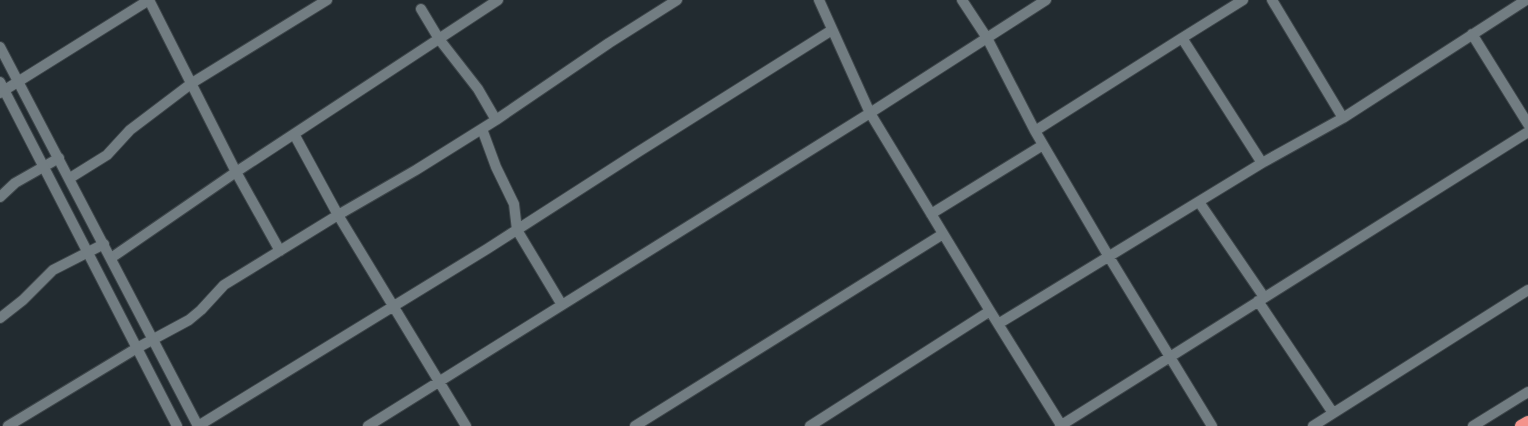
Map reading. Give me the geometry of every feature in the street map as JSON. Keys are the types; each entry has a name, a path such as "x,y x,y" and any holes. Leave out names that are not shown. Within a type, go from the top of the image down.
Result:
{"highway":[{"path":"1522,426 1528,422"}],"street":[{"path":"177,426 1,88 20,81 149,0 236,172 280,251"},
{"path":"70,178 107,155 130,130 192,83 327,0"},
{"path":"111,258 236,172 498,0"},
{"path":"8,426 137,348 196,316 224,285 482,129 609,43 677,0"},
{"path":"819,0 870,113 1060,426 1528,132"},
{"path":"962,0 987,38 1035,131 1109,258 1212,426"},
{"path":"368,426 870,113 1046,0"},
{"path":"1035,131 1243,0"},
{"path":"1272,0 1343,118"},
{"path":"998,324 1109,258 1262,163 1343,118 1526,0"},
{"path":"420,10 439,39 478,89 496,120"},
{"path":"0,47 20,81 198,426 517,230 832,30"},
{"path":"1472,34 1528,124"},
{"path":"1182,38 1262,163"},
{"path":"482,129 496,167 514,204 517,230 562,305"},
{"path":"294,134 338,215 466,426"},
{"path":"931,214 1043,145"},
{"path":"0,197 15,183 59,158"},
{"path":"1199,202 1333,413"},
{"path":"635,426 943,234"},
{"path":"0,318 23,300 45,276 104,244"},
{"path":"1313,426 1528,290"},
{"path":"810,426 990,311"},
{"path":"1474,426 1528,392"}]}
